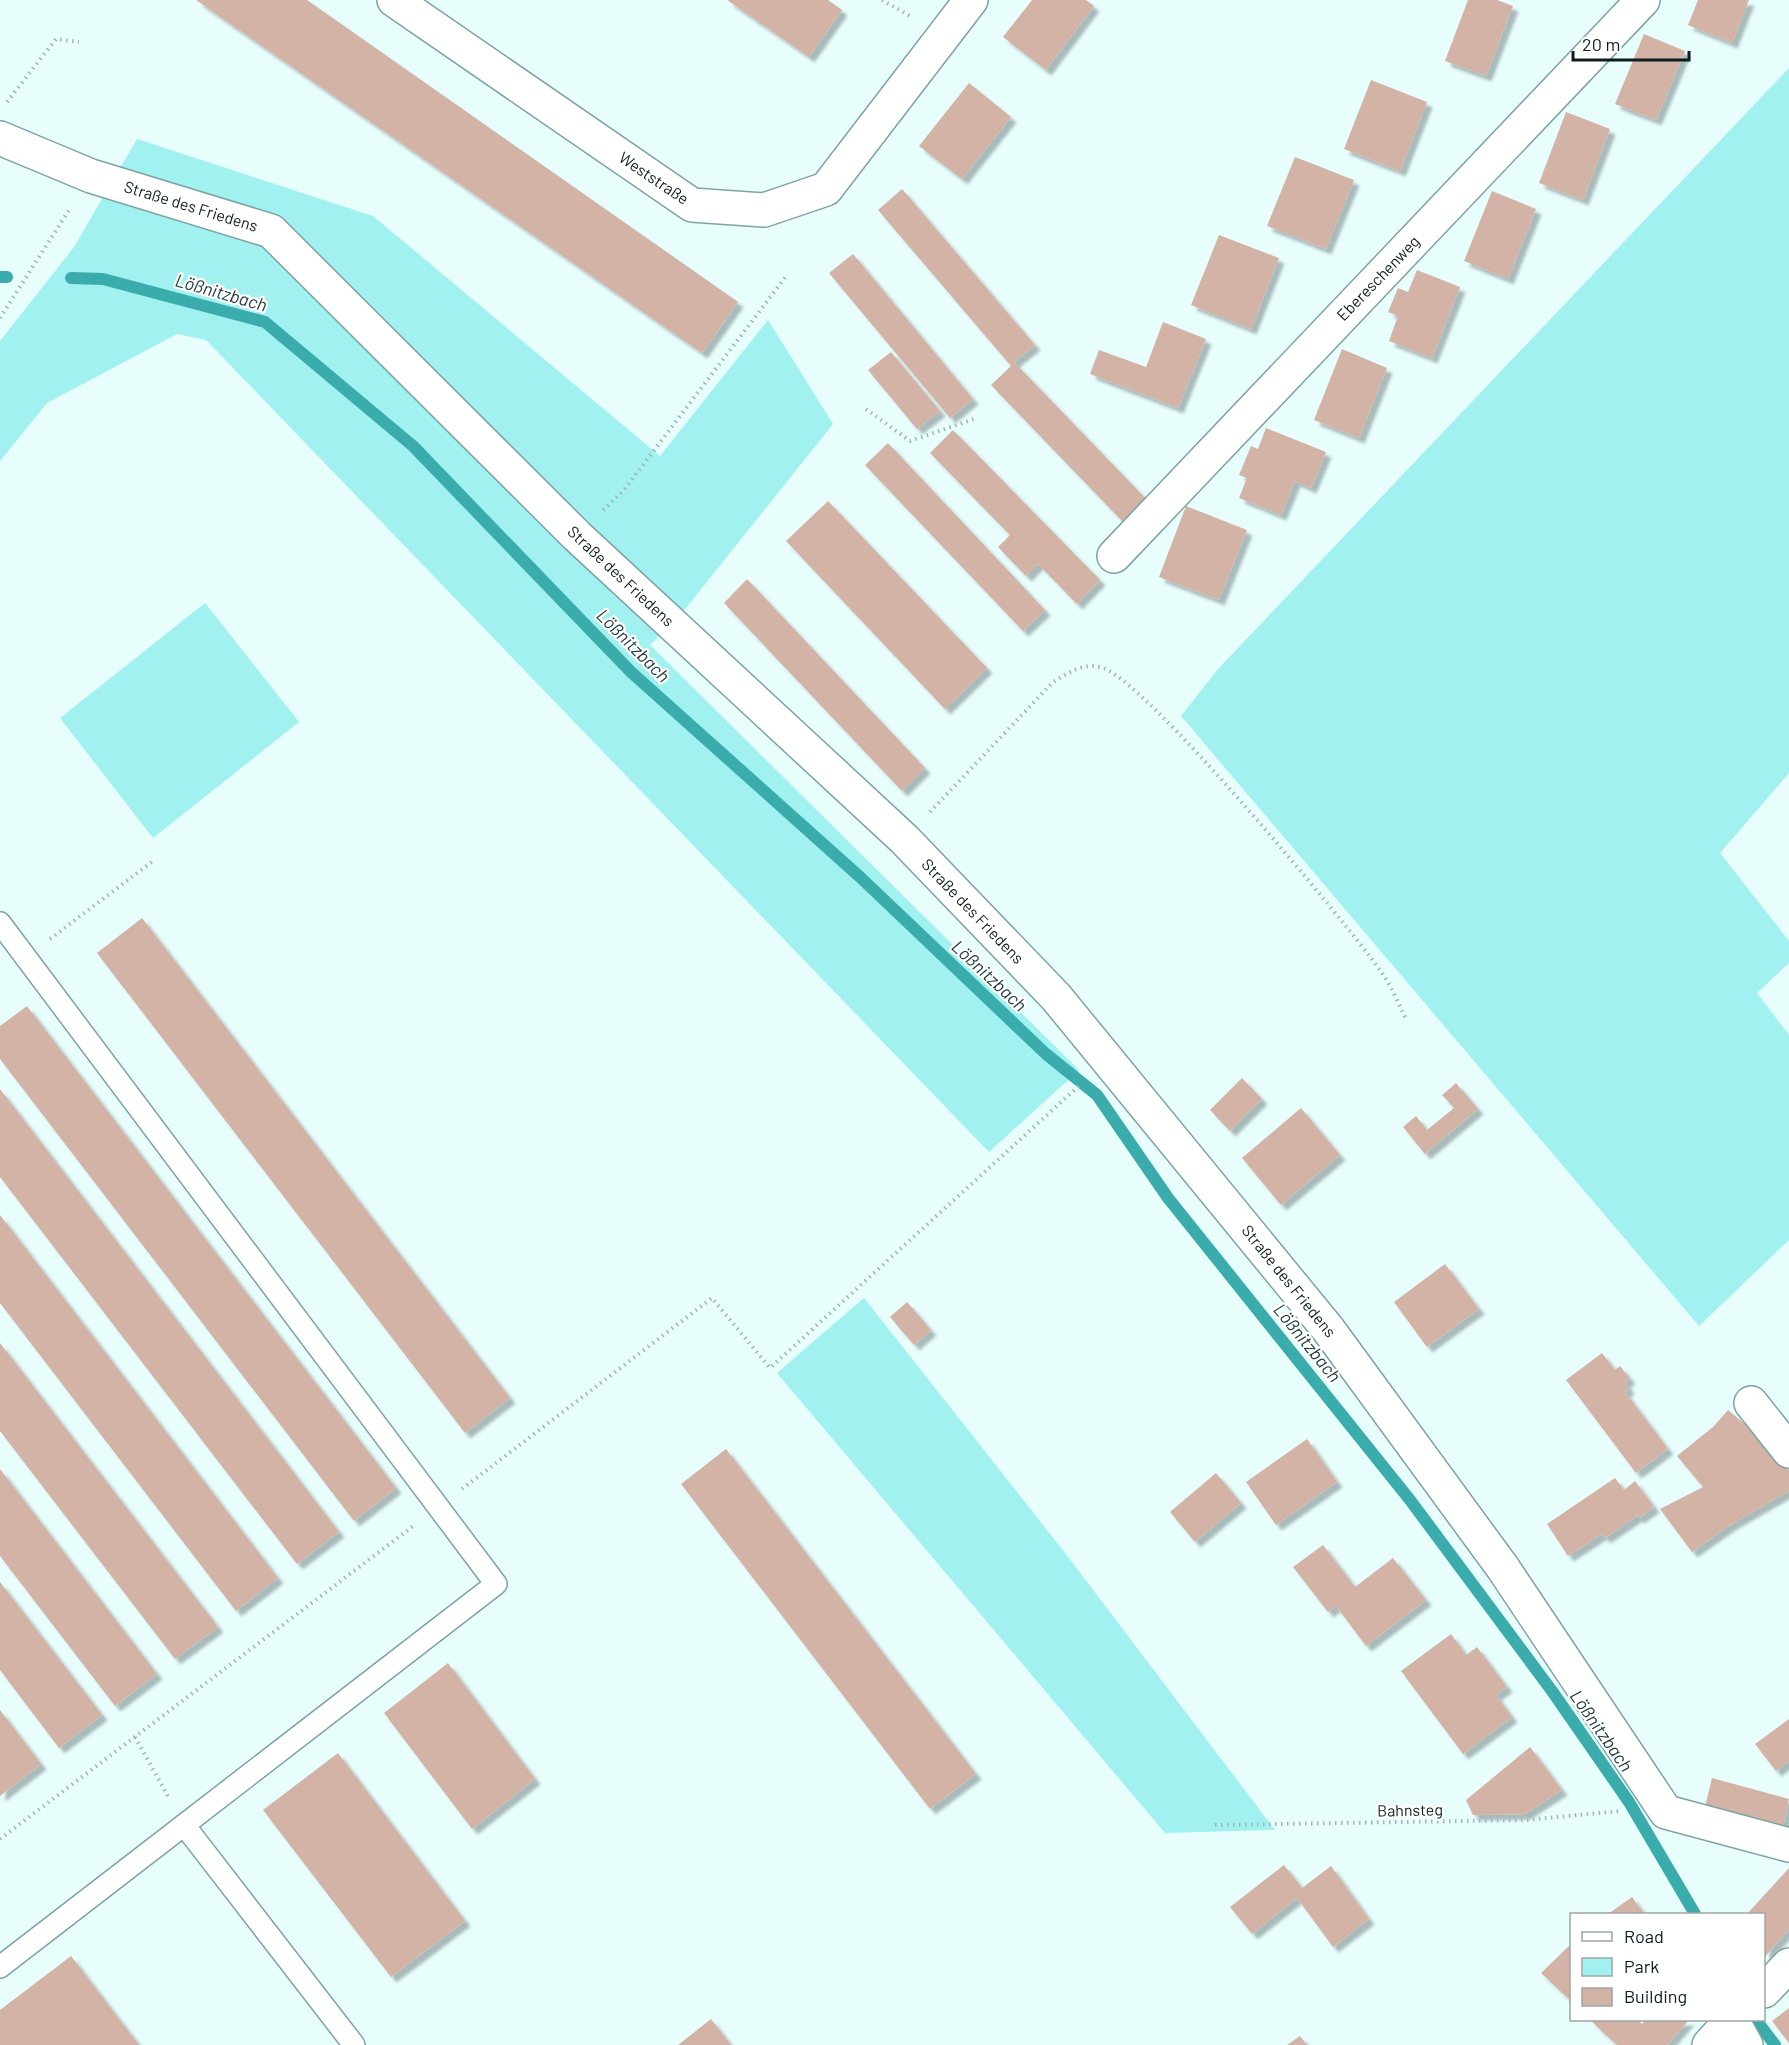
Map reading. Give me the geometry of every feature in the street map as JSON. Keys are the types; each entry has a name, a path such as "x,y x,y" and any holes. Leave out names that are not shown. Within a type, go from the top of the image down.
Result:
{"street":[{"name":"Weststraße","path":"394,0 692,205 764,210 826,189 971,0"},
{"name":"Ebereschenweg","path":"1114,556 1643,0"},
{"name":"Straße des Friedens","path":"0,138 91,176 271,231 577,536 904,839 1056,997 1328,1329 1503,1568 1666,1812 1789,1845"},
{"path":"1751,1403 1789,1450"},
{"path":"1765,1990 1789,1965"},
{"path":"1709,2045 1731,2021"},
{"path":"1733,2021 1746,2045"}],"lane":[{"path":"0,923 495,1584 0,1967"},
{"path":"184,1825 354,2045"}],"path":[{"path":"0,111 56,39 79,42"},
{"path":"0,318 91,176"},
{"path":"577,536 624,490 787,275"},
{"path":"866,409 910,441 977,418"},
{"path":"904,839 1053,682 1078,668 1100,666 1122,678 1179,734 1329,903 1382,973 1406,1018"},
{"path":"26,957 153,861"},
{"path":"0,1839 712,1298 770,1368 1071,1091"},
{"path":"135,1737 184,1825"},
{"name":"Bahnsteg","path":"1215,1825 1526,1820 1605,1811"}],"green space":[{"path":"1789,68 1789,773 1720,853 1789,941 1789,963 1757,993 1789,1035 1789,1240 1699,1326 1181,716 1218,669"},
{"path":"137,139 373,216 660,456 768,320 833,424 682,613 650,645 1079,1070 989,1152 206,340 177,334 47,403 0,461 0,341 74,247"},
{"path":"205,603 299,722 153,838 60,718"},
{"path":"864,1298 1065,1553 1275,1830 1165,1833 777,1373"}],"building":[{"path":"196,0 307,0 738,302 702,353"},
{"path":"727,0 828,0 842,10 809,57"},
{"path":"1032,0 1086,0 1094,6 1046,70 1003,37"},
{"path":"1468,0 1497,0 1513,6 1486,76 1445,61"},
{"path":"1698,0 1749,0 1732,43 1688,25"},
{"path":"1644,34 1685,51 1656,120 1615,104"},
{"path":"1371,80 1427,102 1400,171 1344,149"},
{"path":"969,83 1011,117 962,179 919,146"},
{"path":"1566,112 1610,129 1583,200 1539,183"},
{"path":"1295,157 1354,180 1326,249 1267,226"},
{"path":"902,189 1035,345 1014,362 1149,502 1126,525 991,385 1011,366 878,210"},
{"path":"1492,191 1536,209 1508,279 1464,261"},
{"path":"1219,235 1279,258 1251,329 1191,305"},
{"path":"853,254 973,399 950,418 829,273"},
{"path":"1417,270 1460,287 1432,358 1389,341 1398,316 1388,312 1398,288 1408,292"},
{"path":"1163,322 1206,339 1178,408 1090,374 1099,350 1146,367"},
{"path":"1342,349 1387,368 1359,438 1314,420"},
{"path":"891,352 940,411 917,429 868,370"},
{"path":"1266,428 1326,452 1311,488 1295,481 1281,515 1239,498 1247,478 1239,475 1251,446 1258,449"},
{"path":"953,430 1100,580 1077,604 1038,564 1026,576 998,547 1010,535 930,453"},
{"path":"888,443 1045,610 1023,631 865,465"},
{"path":"828,501 987,668 945,709 786,541"},
{"path":"1186,506 1247,530 1219,600 1159,577"},
{"path":"747,579 925,768 902,791 724,603"},
{"path":"142,918 510,1398 465,1433 97,953"},
{"path":"27,1006 396,1488 354,1521 0,1059 0,1026"},
{"path":"1242,1078 1262,1099 1230,1131 1210,1110"},
{"path":"1456,1083 1478,1109 1425,1154 1403,1127 1416,1116 1427,1130 1454,1108 1442,1095"},
{"path":"0,1089 339,1532 297,1564 0,1177"},
{"path":"1301,1108 1340,1155 1281,1205 1242,1158"},
{"path":"0,1215 278,1578 236,1611 0,1303"},
{"path":"1445,1264 1479,1309 1427,1347 1394,1302"},
{"path":"907,1302 931,1330 914,1345 890,1317"},
{"path":"0,1343 218,1627 175,1659 0,1431"},
{"path":"1602,1353 1615,1370 1620,1366 1630,1379 1625,1382 1629,1389 1625,1392 1668,1449 1636,1473 1566,1380"},
{"path":"1728,1410 1779,1453 1789,1471 1789,1491 1730,1525 1692,1552 1660,1509 1703,1487 1677,1456 1713,1427"},
{"path":"1307,1439 1337,1482 1276,1525 1246,1482"},
{"path":"726,1449 976,1774 930,1809 681,1484"},
{"path":"0,1469 157,1674 115,1706 0,1556"},
{"path":"1216,1473 1241,1503 1195,1542 1170,1512"},
{"path":"1615,1478 1624,1490 1635,1481 1654,1507 1605,1538 1602,1534 1568,1556 1547,1524"},
{"path":"1323,1545 1355,1587 1393,1558 1426,1600 1366,1646 1336,1606 1328,1612 1293,1567"},
{"path":"0,1582 102,1715 59,1748 0,1670"},
{"path":"1451,1634 1466,1655 1477,1647 1507,1687 1496,1695 1512,1717 1463,1754 1401,1671"},
{"path":"448,1663 535,1779 472,1829 384,1713"},
{"path":"0,1710 41,1764 0,1796"},
{"path":"1789,1719 1789,1761 1776,1771 1755,1744"},
{"path":"1530,1747 1562,1790 1525,1814 1473,1815 1466,1800"},
{"path":"338,1753 465,1921 391,1977 263,1810"},
{"path":"1712,1778 1789,1799 1782,1832 1704,1811"},
{"path":"1284,1865 1302,1888 1331,1866 1369,1919 1333,1947 1297,1898 1252,1934 1230,1907"},
{"path":"1789,1868 1789,1929 1765,1957 1765,1913 1748,1913"},
{"path":"1632,1897 1643,1913 1609,1913"},
{"path":"1570,1945 1570,2000 1541,1973"},
{"path":"71,1956 139,2045 0,2045 0,2010"},
{"path":"1789,2008 1789,2043 1772,2021"},
{"path":"711,2019 731,2045 678,2045"},
{"path":"1591,2021 1639,2021 1642,2024 1644,2021 1688,2021 1667,2045 1617,2045"},
{"path":"1300,2036 1307,2045 1287,2045"}],"waterway":[{"name":"Lößnitzbach","path":"0,277 7,277"},
{"name":"Lößnitzbach","path":"71,278 103,279 265,322 413,446 631,672 860,877 1046,1054 1097,1095 1168,1198 1410,1500 1552,1691 1629,1802 1694,1913"},
{"name":"Lößnitzbach","path":"1757,2021 1775,2045"}]}
